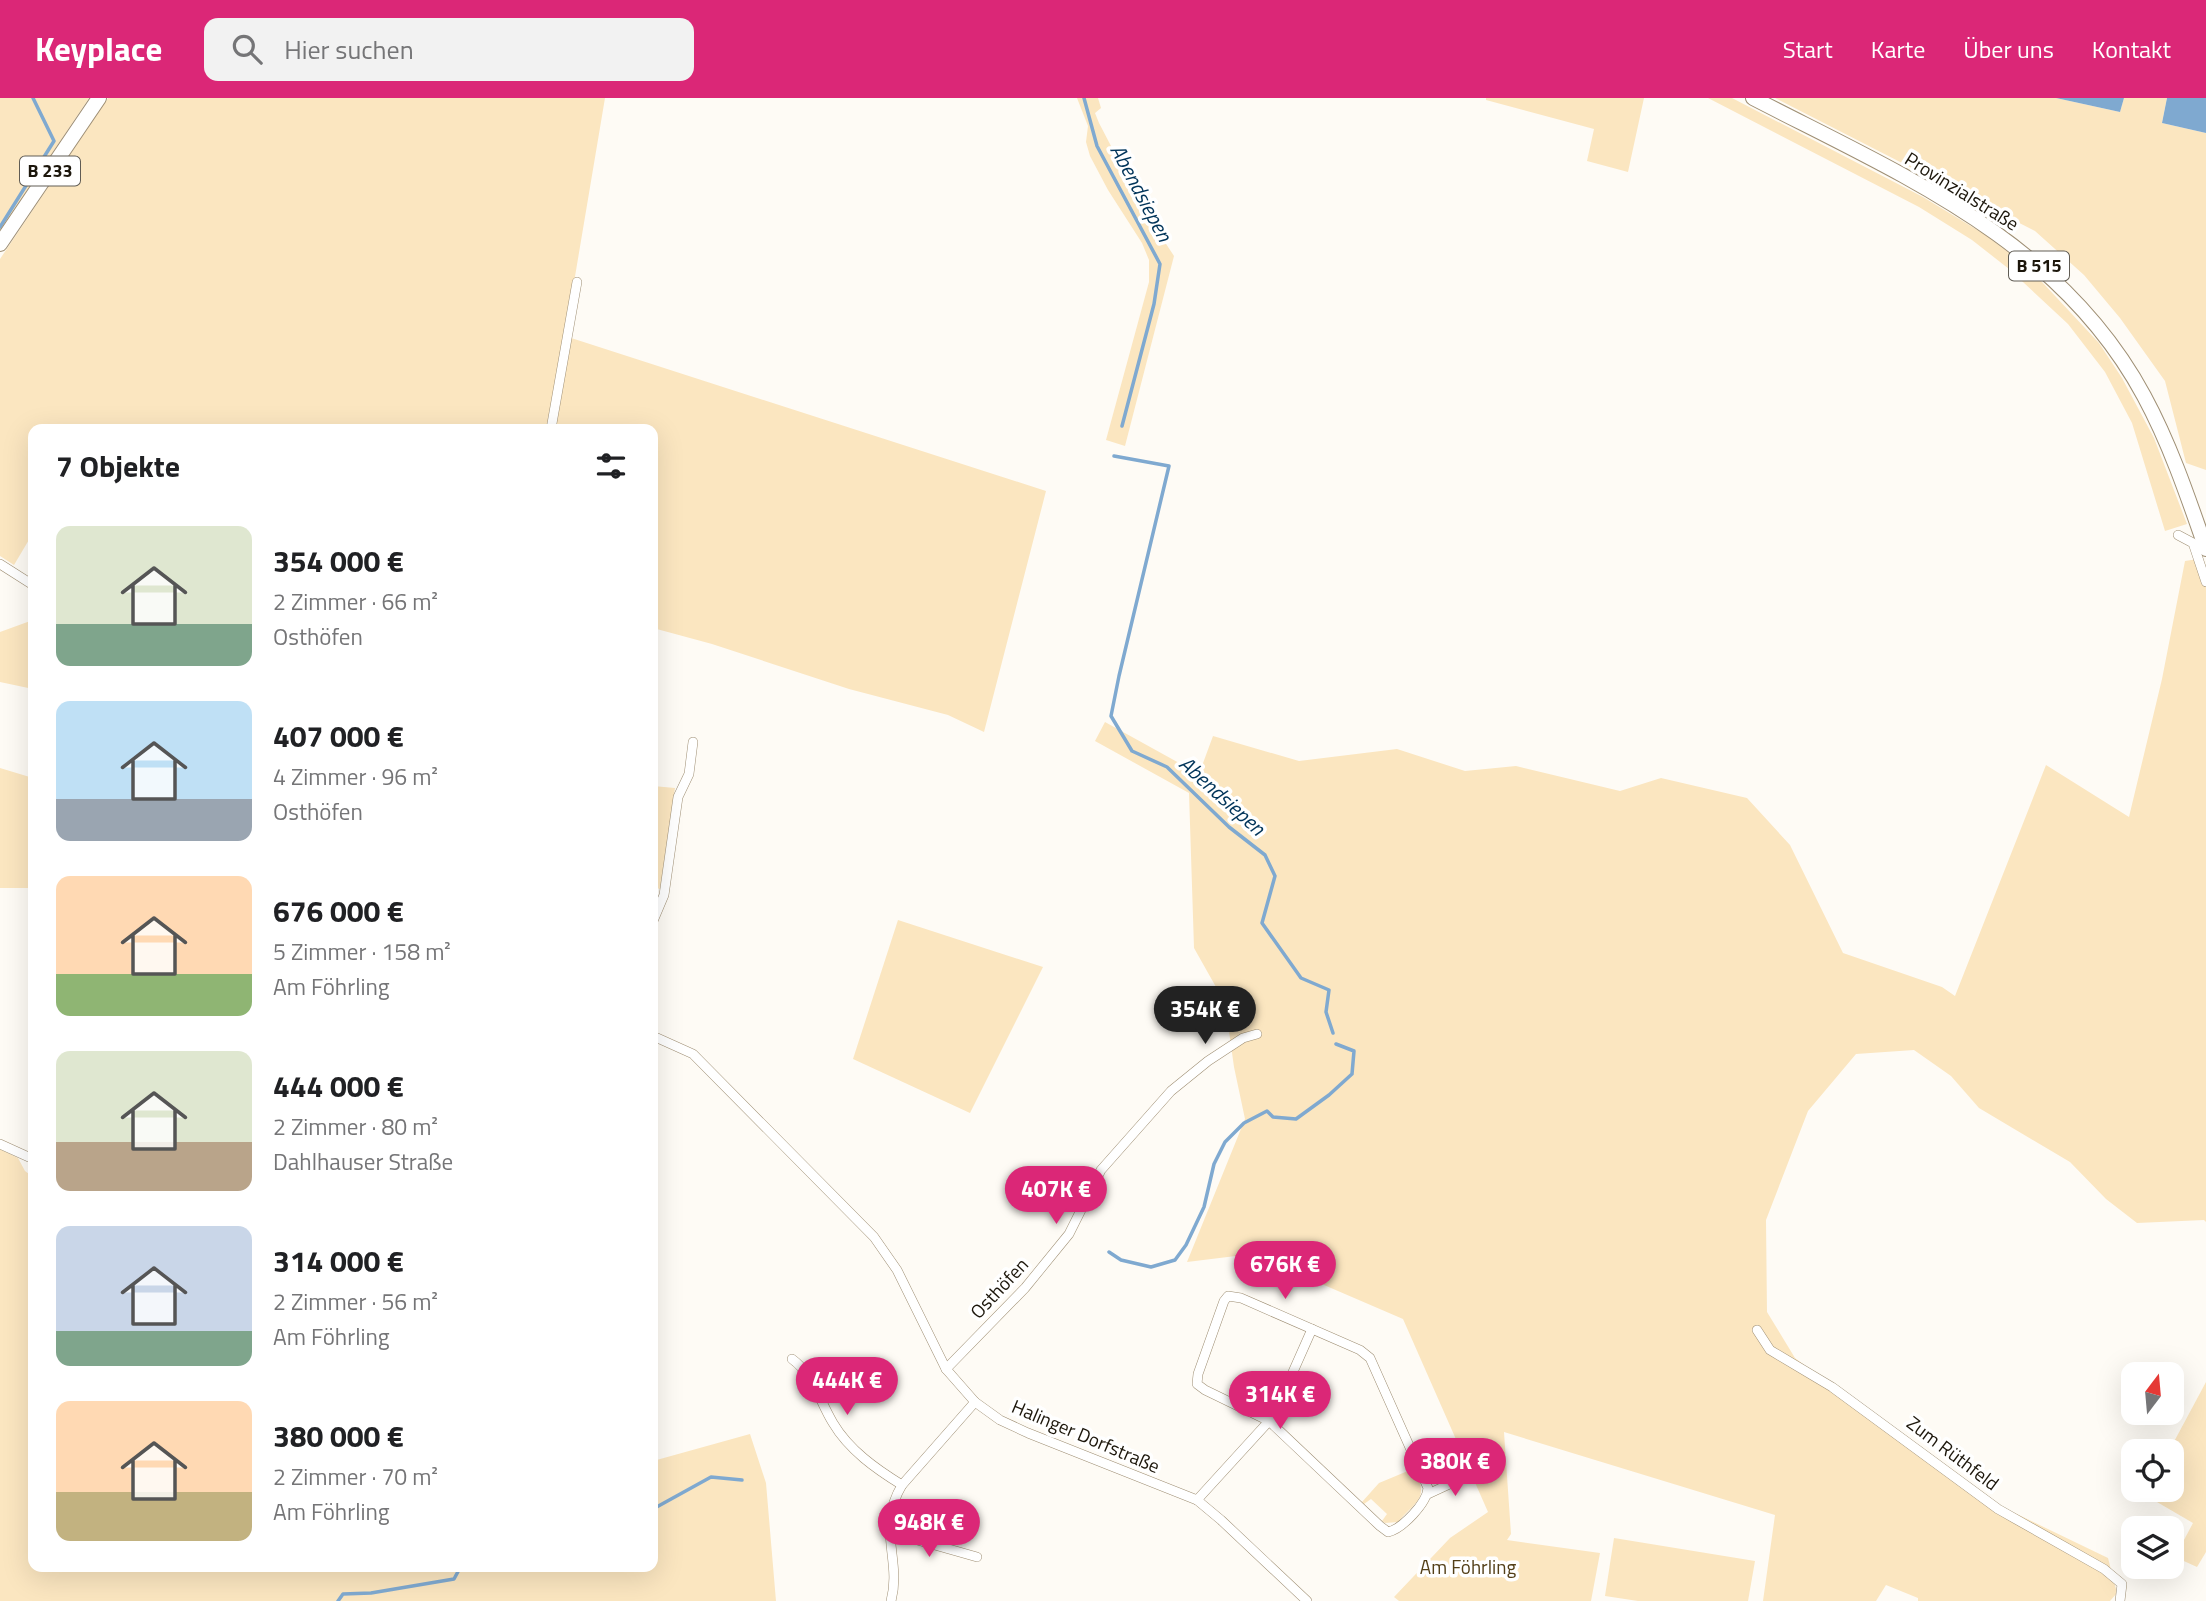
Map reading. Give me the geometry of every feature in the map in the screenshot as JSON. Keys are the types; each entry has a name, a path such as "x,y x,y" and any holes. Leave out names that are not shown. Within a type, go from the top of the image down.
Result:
{"main road":[{"name":"B 233","path":"0,244 99,98"},
{"name":"Provinzialstraße","path":"1753,98 1931,190 2031,258 2067,292 2102,332 2144,395 2185,488 2206,549"}],"street":[{"path":"552,424 577,282"},
{"path":"2178,535 2193,543 2206,582"},
{"path":"0,564 28,581"},
{"path":"658,909 664,895 678,797 689,774 693,742"},
{"name":"Osthöfen","path":"946,1370 1026,1288 1069,1234 1101,1170 1171,1091 1243,1038 1257,1034"},
{"name":"Halinger Dorfstraße","path":"658,1038 693,1054 874,1237 897,1270 946,1370 975,1402 1000,1420 1028,1433 1197,1500 1222,1520 1307,1601"},
{"path":"0,1144 28,1157"},
{"path":"1428,1494 1428,1488 1370,1358 1360,1350 1312,1329 1241,1298 1228,1296 1198,1374 1197,1384 1269,1421 1388,1532 1398,1529 1428,1494 1469,1475"},
{"path":"1197,1500 1269,1421 1312,1329"},
{"name":"Zum Rüthfeld","path":"1757,1330 1770,1350 1832,1387 1998,1509 2104,1569 2122,1584 2120,1601"},
{"path":"792,1359 805,1369 845,1441 878,1470 902,1485"},
{"path":"891,1601 889,1532 894,1499 902,1485 975,1402"},
{"path":"889,1532 977,1557"}],"green space":[{"path":"0,98 89,98 0,231"},
{"path":"108,98 605,98 565,336 1046,491 984,732 948,715 849,689 712,644 658,629 658,424 28,424 28,541 14,565 0,556 0,259"},
{"path":"1077,98 1098,98 1101,108 1095,113 1099,123 1147,215 1174,256 1125,446 1106,440 1149,282 1149,260 1142,243 1090,156 1086,142 1088,126"},
{"path":"1486,98 1644,98 1628,172 1587,161 1594,129"},
{"path":"1708,98 1732,98 1923,197 1984,234 2028,267 2099,343 2122,378 2154,438 2187,524 2165,531 2132,423 2105,372 2068,324 2009,269 1972,240 1919,207"},
{"path":"1775,98 2056,98 2120,112 2124,98 2167,98 2162,123 2206,133 2206,470 2186,463 2165,381 2120,318 2084,275 2035,231"},
{"name":"Am Föhrling","path":"2198,559 2206,582 2206,1222 2137,1223 2106,1199 2070,1162 1979,1108 1951,1076 1914,1050 1856,1054 1808,1111 1766,1220 1767,1312 1795,1358 1967,1490 2108,1558 2117,1593 2110,1601 1918,1601 1918,1598 1886,1585 1876,1601 1763,1601 1775,1515 1504,1432 1511,1534 1507,1540 1600,1553 1591,1601 1399,1601 1394,1597 1450,1538 1488,1512 1403,1319 1252,1254 1187,1262 1245,1119 1225,1003 1194,948 1189,793 1095,741 1105,722 1199,774 1213,736 1299,761 1397,749 1465,771 1516,766 1620,791 1661,778 1747,798 1790,845 1843,953 1942,987 1955,996 2046,765 2129,817 2162,679 2185,561"},
{"path":"28,622 28,688 0,682 0,632"},
{"path":"0,768 28,776 28,888 0,888"},
{"path":"658,786 675,788 658,888"},
{"path":"898,920 1043,967 970,1113 853,1059"},
{"path":"0,1149 18,1158 28,1173 28,1572 658,1572 658,1460 750,1434 766,1483 776,1601 0,1601"},
{"path":"2206,1382 2206,1552 2197,1567 2184,1561 2184,1540 2193,1523 2157,1502 2184,1502 2184,1439 2175,1439"},
{"path":"1415,1468 1421,1493 1416,1503 1398,1522 1385,1523 1382,1521 1387,1514 1371,1499 1364,1504 1362,1502 1379,1483"},
{"path":"1614,1538 1755,1561 1748,1601 1638,1601 1605,1596"}],"water":[{"path":"2056,98 2124,98 2120,112"},
{"path":"2167,98 2206,98 2206,133 2162,123"}],"waterway":[{"path":"0,227 54,141 33,98"},
{"name":"Abendsiepen","path":"1084,98 1097,146 1160,264 1154,304 1122,426"},
{"name":"Abendsiepen","path":"1114,456 1169,466 1111,716 1132,751 1167,767 1229,827 1265,855 1275,876 1262,923 1301,978 1329,990 1326,1012 1333,1033"},
{"name":"Abendsiepen","path":"1109,1252 1121,1260 1151,1267 1175,1260 1186,1245 1204,1207 1214,1164 1225,1142 1244,1123 1267,1111 1273,1117 1296,1119 1352,1074 1354,1051 1336,1044"},
{"name":"Abendsiepen","path":"658,1506 711,1477 742,1480"},
{"name":"Abendsiepen","path":"338,1601 343,1594 371,1593 454,1579 458,1572"}]}
